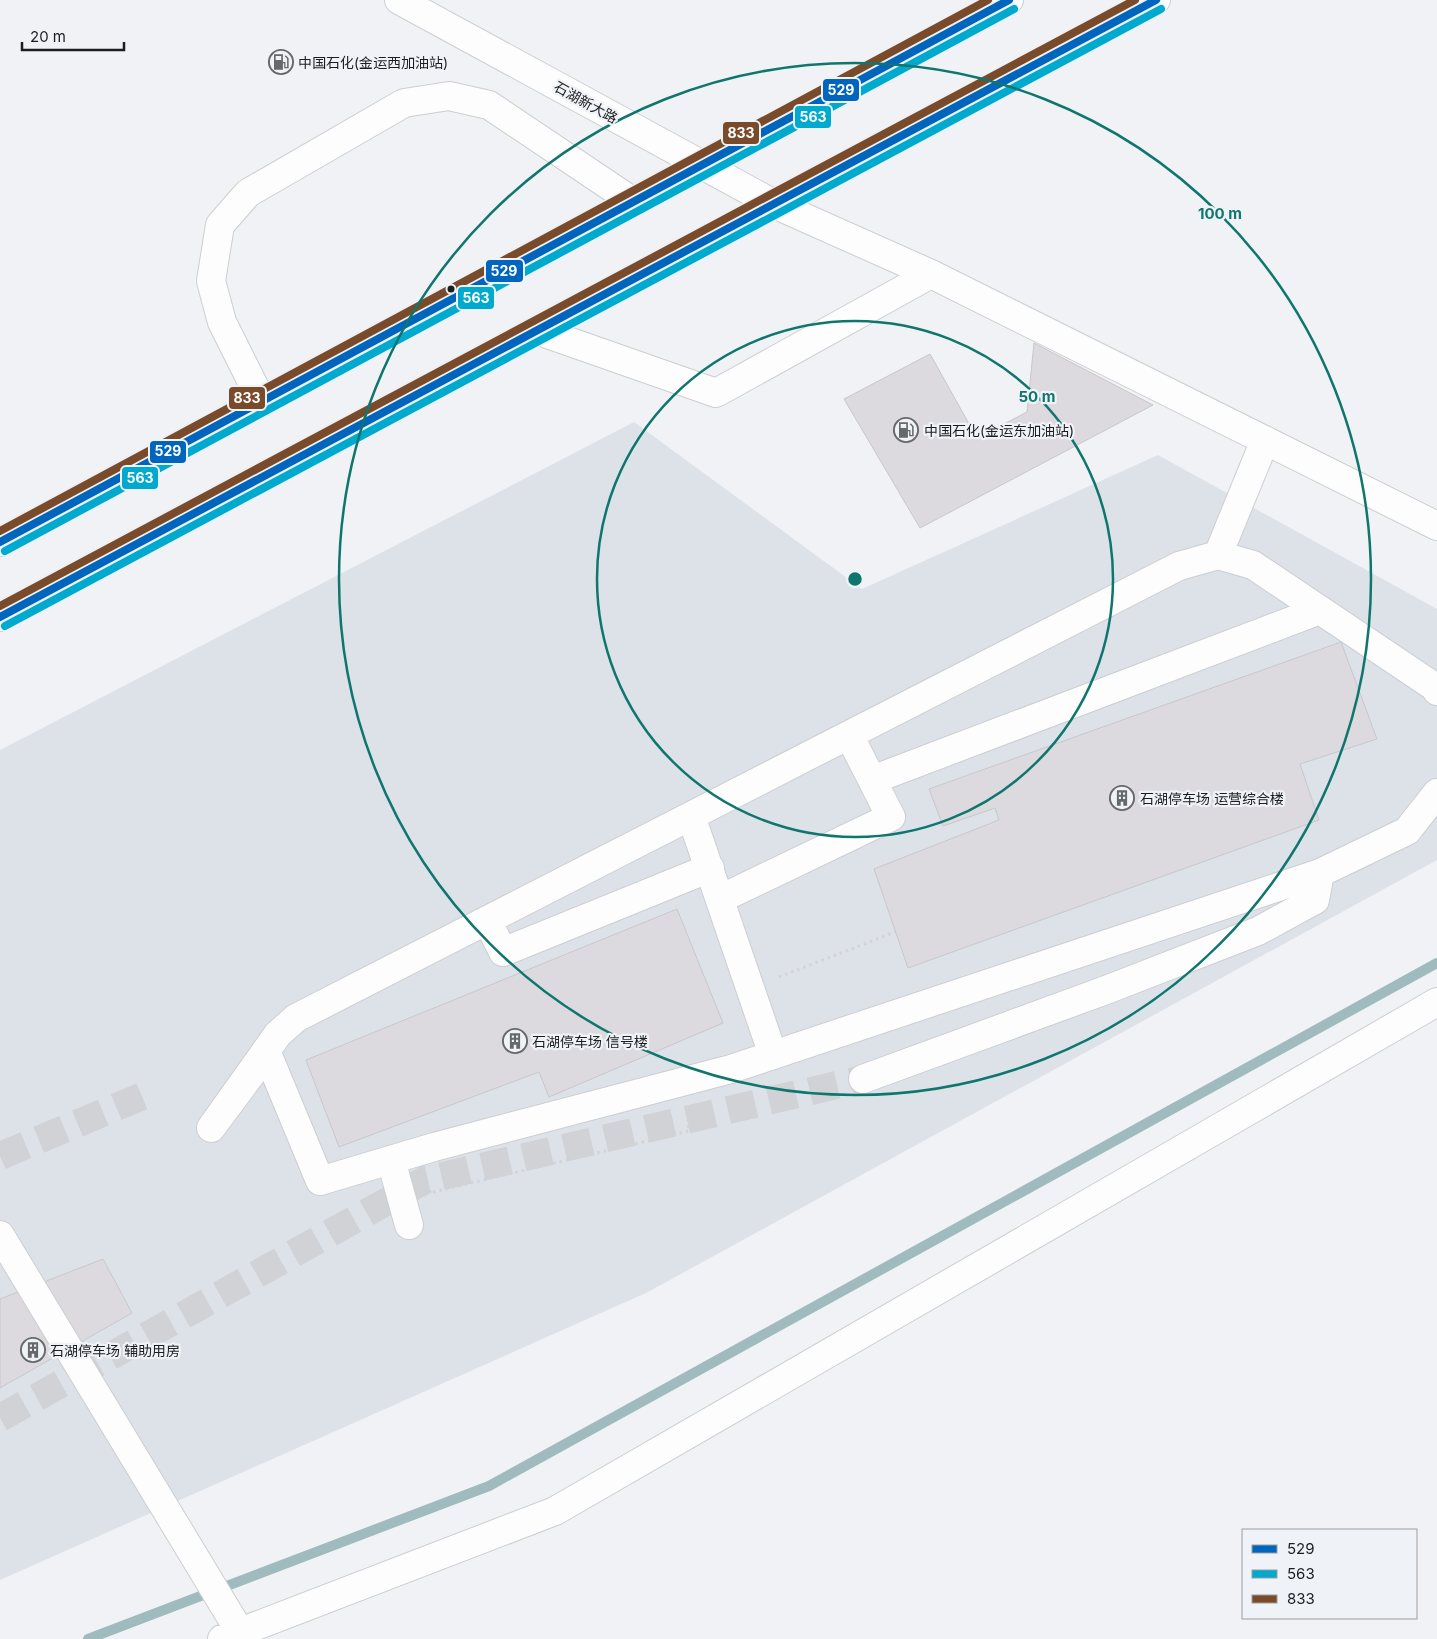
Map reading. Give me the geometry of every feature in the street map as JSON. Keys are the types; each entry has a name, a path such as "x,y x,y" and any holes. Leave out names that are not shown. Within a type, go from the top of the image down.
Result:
{"main road":[{"name":"石湖新大路","path":"399,0 774,204 931,274 1437,526"},
{"path":"0,542 701,165 984,9 1009,0"},
{"path":"0,617 1156,0"},
{"path":"262,402 222,322 211,281 220,226 248,193 404,103 448,96 489,105 632,201"},
{"path":"539,330 716,393 931,274"},
{"path":"1218,555 1265,440"},
{"path":"1437,689 1253,565 1218,555 1179,566 296,1018 278,1034 211,1128 267,1052 320,1181 391,1160 683,1082 773,1055 1320,872 1407,831 1437,793"},
{"path":"872,780 1320,610"},
{"path":"720,899 891,818 849,735"},
{"path":"692,816 773,1055"},
{"path":"487,920 503,952 710,868"},
{"path":"863,1079 1106,990 1258,931 1314,900 1320,872"},
{"path":"0,1235 231,1636 555,1510 1437,1002"},
{"path":"391,1160 409,1225"}],"path":[{"path":"750,988 895,932"},
{"path":"402,1200 689,1131 683,1082"}],"shaded area":[{"path":"634,422 862,589 1158,455 1437,609 1437,860 646,1293 0,1580 0,750"}],"building":[{"path":"1034,343 1153,405 920,528 844,399 930,354 977,438 1027,412"},
{"name":"石湖停车场 运营综合楼","path":"1341,642 1377,739 1300,764 1319,820 908,968 874,869 999,820 995,808 943,826 929,789"},
{"name":"石湖停车场 信号楼","path":"677,909 723,1023 549,1097 539,1072 339,1147 306,1060"},
{"name":"石湖停车场 辅助用房","path":"103,1259 132,1313 0,1388 0,1299"}],"waterway":[{"path":"88,1639 489,1486 1437,963"}],"tunnel":[{"path":"0,1418 425,1180 863,1079"},
{"path":"0,1156 150,1093"}],"transit line":[{"name":"833","path":"0,531 988,0"},
{"name":"529","path":"0,542 1009,0"},
{"name":"833","path":"0,606 1135,0"},
{"name":"529","path":"0,617 1156,0"},
{"name":"563","path":"5,551 1014,9"},
{"name":"563","path":"5,626 1161,9"}],"place":[{"name":"中国石化(金运西加油站)","path":"281,62"},
{"name":"中国石化(金运东加油站)","path":"906,430"},
{"name":"石湖停车场 运营综合楼","path":"1122,798"},
{"name":"石湖停车场 信号楼","path":"515,1041"},
{"name":"石湖停车场 辅助用房","path":"33,1350"}]}
